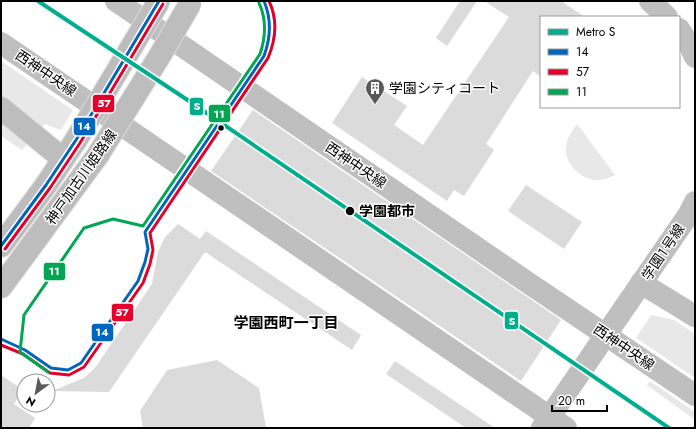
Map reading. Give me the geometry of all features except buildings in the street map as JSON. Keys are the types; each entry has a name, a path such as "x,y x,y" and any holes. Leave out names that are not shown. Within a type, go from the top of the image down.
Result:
{"main road":[{"name":"神戸加古川姫路線","path":"1,246 46,185 76,140 159,1"},
{"name":"神戸加古川姫路線","path":"1,287 98,155 191,3"},
{"name":"神戸加古川姫路線","path":"1,108 63,159"},
{"path":"63,159 98,155"}],"street":[{"name":"西神中央線","path":"116,1 695,395"},
{"path":"650,1 667,16"},
{"path":"680,31 690,46 695,57"},
{"name":"西神中央線","path":"1,43 566,428"},
{"name":"学園１号線","path":"542,428 695,202"},
{"path":"641,283 695,316"}],"shaded area":[{"path":"1,61 73,110 61,130 45,124 40,130 1,98"},
{"path":"1,122 28,143 22,150 1,136"},
{"path":"577,124 615,175 602,180 588,179 578,173 570,164 567,158 566,147"},
{"path":"651,315 674,320 695,334 695,378 636,338"},
{"path":"650,381 695,412 695,420 647,385"}],"metro line":[{"name":"S","path":"38,1 186,99 669,428"}],"transit line":[{"name":"14","path":"1,246 46,185 76,140 159,1"},
{"name":"14","path":"1,339 25,350 51,368 68,370 81,363 138,281 148,249 145,232 264,56 270,28 267,8 264,1"},
{"name":"57","path":"1,345 23,354 50,373 69,375 84,367 143,283 153,250 150,233 268,58 273,44 275,30 274,15 269,1"},
{"name":"11","path":"48,372 20,352 24,315 84,228 113,219 143,226 260,54 264,41 265,28 262,9 259,3"},
{"name":"57","path":"5,249 50,188 80,143 163,4"}],"place":[{"name":"学園シティコート","path":"375,105"},
{"name":"学園都市","path":"350,211"}],"district":[{"name":"学園西町一丁目","path":"286,323"}]}
